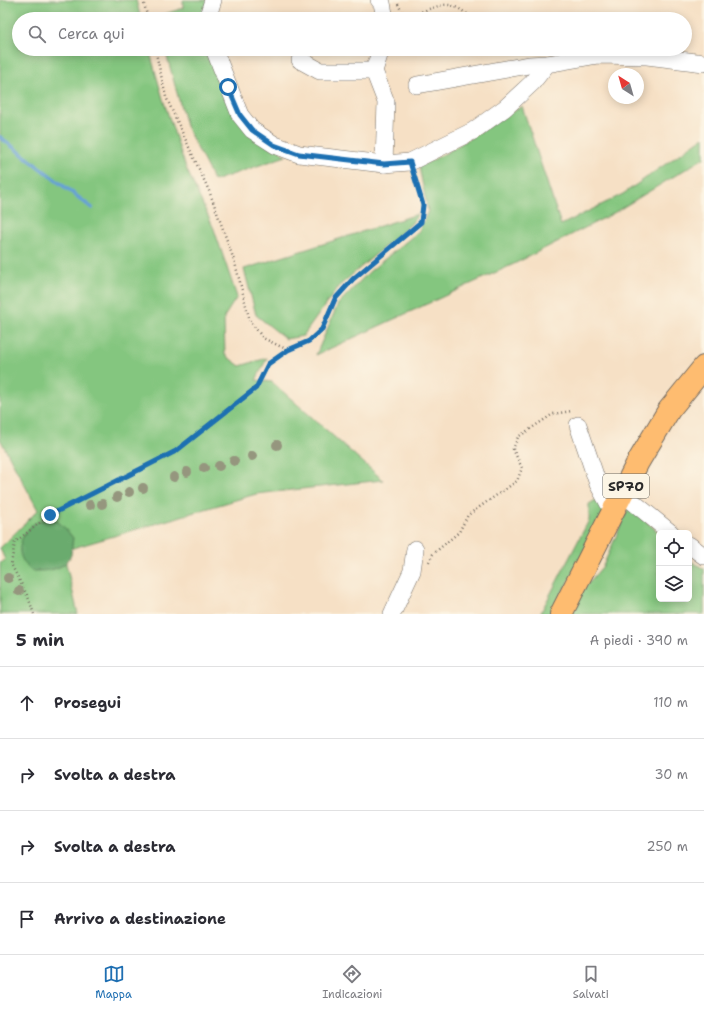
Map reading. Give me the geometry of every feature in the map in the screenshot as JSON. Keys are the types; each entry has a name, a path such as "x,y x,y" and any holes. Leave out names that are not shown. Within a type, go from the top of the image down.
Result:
{"main road":[{"name":"SP70","path":"561,614 638,462 670,410 704,367"}],"street":[{"path":"209,12 213,0"},
{"path":"379,0 382,4 384,12"},
{"path":"217,56 240,115 252,130 274,145 299,154 384,164 410,162 473,131 505,108 532,82 547,64"},
{"path":"379,56 374,71 386,102 384,164"},
{"path":"417,85 529,65 547,64 592,56"},
{"path":"647,56 704,63"},
{"path":"300,60 320,71 374,71"},
{"path":"578,425 598,484 618,503 666,530"},
{"path":"692,548 704,556"},
{"path":"392,614 412,571 415,549"}],"path":[{"path":"143,0 146,12"},
{"path":"396,0 402,12"},
{"path":"422,12 442,4 454,5 464,12"},
{"path":"157,56 166,97 210,193 235,263 250,321 263,338 288,350"},
{"path":"34,614 28,597 11,564 15,542 50,515 176,451 256,388 268,364 288,350 309,341 322,329 335,299 353,279 421,222 423,205 410,162"},
{"path":"426,567 433,554 459,532 468,515 517,481 522,468 513,449 518,437 554,414 572,411 579,416 578,425"}],"green space":[{"path":"0,0 136,0 139,12 12,12 12,56 151,56 163,99 186,168 214,229 237,297 224,317 225,355 240,366 267,358 256,380 272,382 383,480 256,494 63,551 78,614 0,614 0,563 5,560 0,548 38,510 0,439"},
{"path":"183,0 208,0 204,12 171,12 183,8"},
{"path":"167,56 209,56 233,114 286,156 214,181 186,126"},
{"path":"522,106 561,225 623,194 704,137 704,158 612,214 514,264 316,355 338,304 369,272 419,231 428,211 419,167 446,153"},
{"path":"418,214 411,224 339,286 303,336 286,339 256,315 244,269"},
{"path":"599,498 604,513 575,570 550,614 540,614 589,520 589,504"},
{"path":"631,507 656,530 656,602 692,602 692,562 704,569 704,614 569,614 584,588 603,566 628,509"},
{"path":"56,520 73,538 71,555 64,564 54,569 31,571 21,558 20,548 23,538 28,529 36,523 40,521"}],"waterway":[{"path":"0,137 92,208"}],"route":[{"path":"50,515 176,451 256,388 268,364 288,350 309,341 322,329 335,299 353,279 421,222 423,205 410,162 384,164 299,154 274,145 252,130 240,115 228,87"}]}
